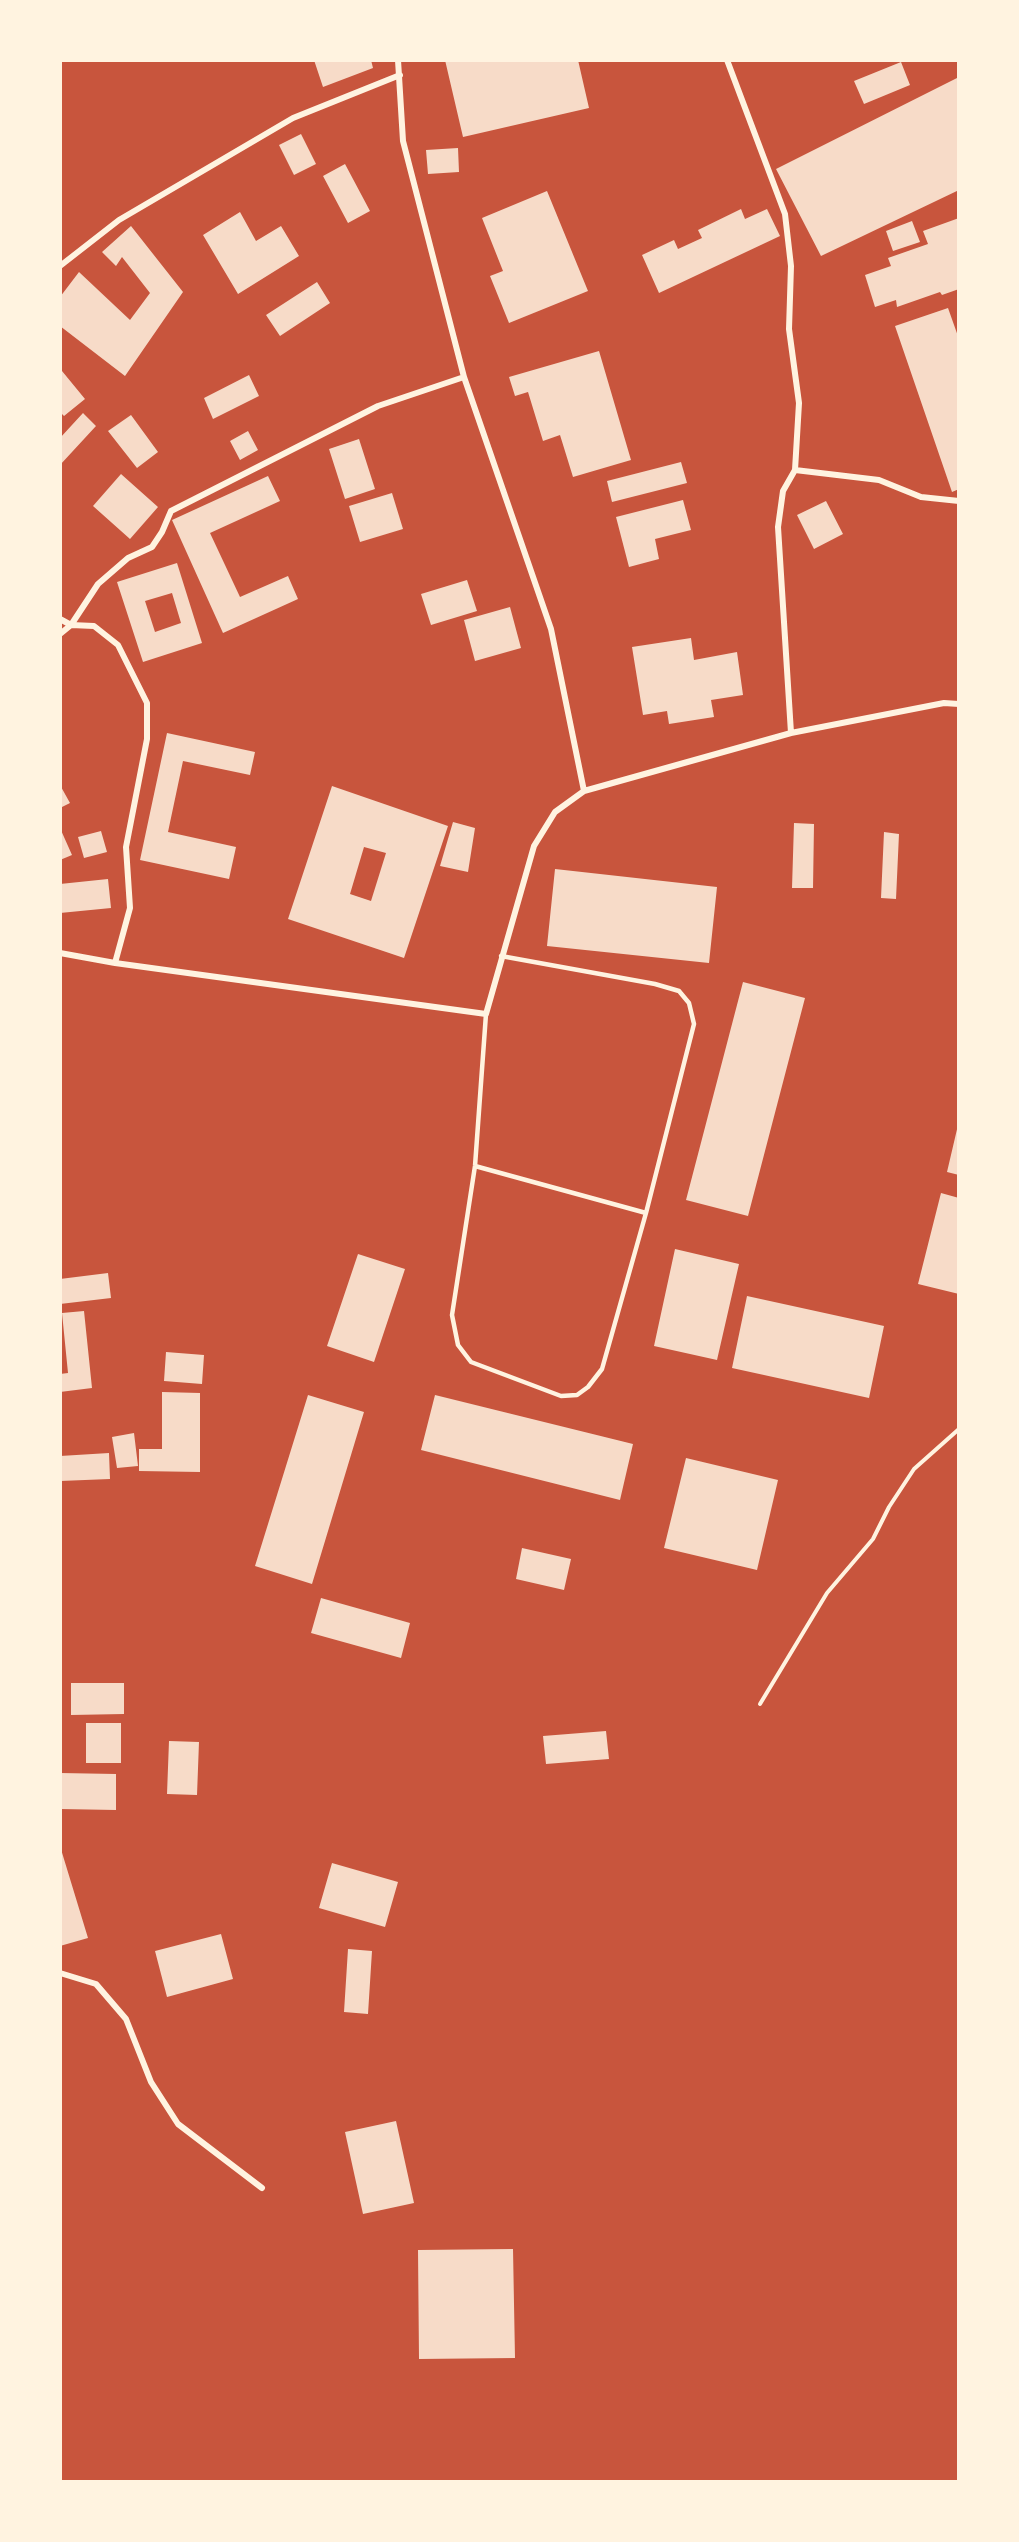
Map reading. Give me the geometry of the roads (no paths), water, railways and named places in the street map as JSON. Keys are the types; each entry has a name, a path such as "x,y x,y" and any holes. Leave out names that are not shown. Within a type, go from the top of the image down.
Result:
{"street":[{"path":"398,60 403,141 464,377 551,629 584,791"},
{"path":"727,60 785,214 791,266 789,328 799,402 795,470 783,491 778,527 791,733"},
{"path":"60,266 119,220 294,118 400,75"},
{"path":"60,634 71,625 98,584 128,558 152,547 162,532 171,511 378,406 464,377"},
{"path":"795,470 879,480 921,497 959,501"},
{"path":"60,619 71,625 94,626 118,645 147,703 147,739 126,847 130,908 115,963"},
{"path":"60,953 115,963 486,1014 534,846 555,812 584,791 791,733 944,703 959,704"},
{"path":"60,1973 96,1984 126,2019 151,2082 178,2124 262,2188"}],"lane":[{"path":"486,1014 475,1166 453,1315 458,1345 471,1362 561,1395 577,1395 588,1387 602,1370 646,1213 694,1024 689,1003 679,991 655,984 501,956"},
{"path":"475,1166 646,1213"}]}
